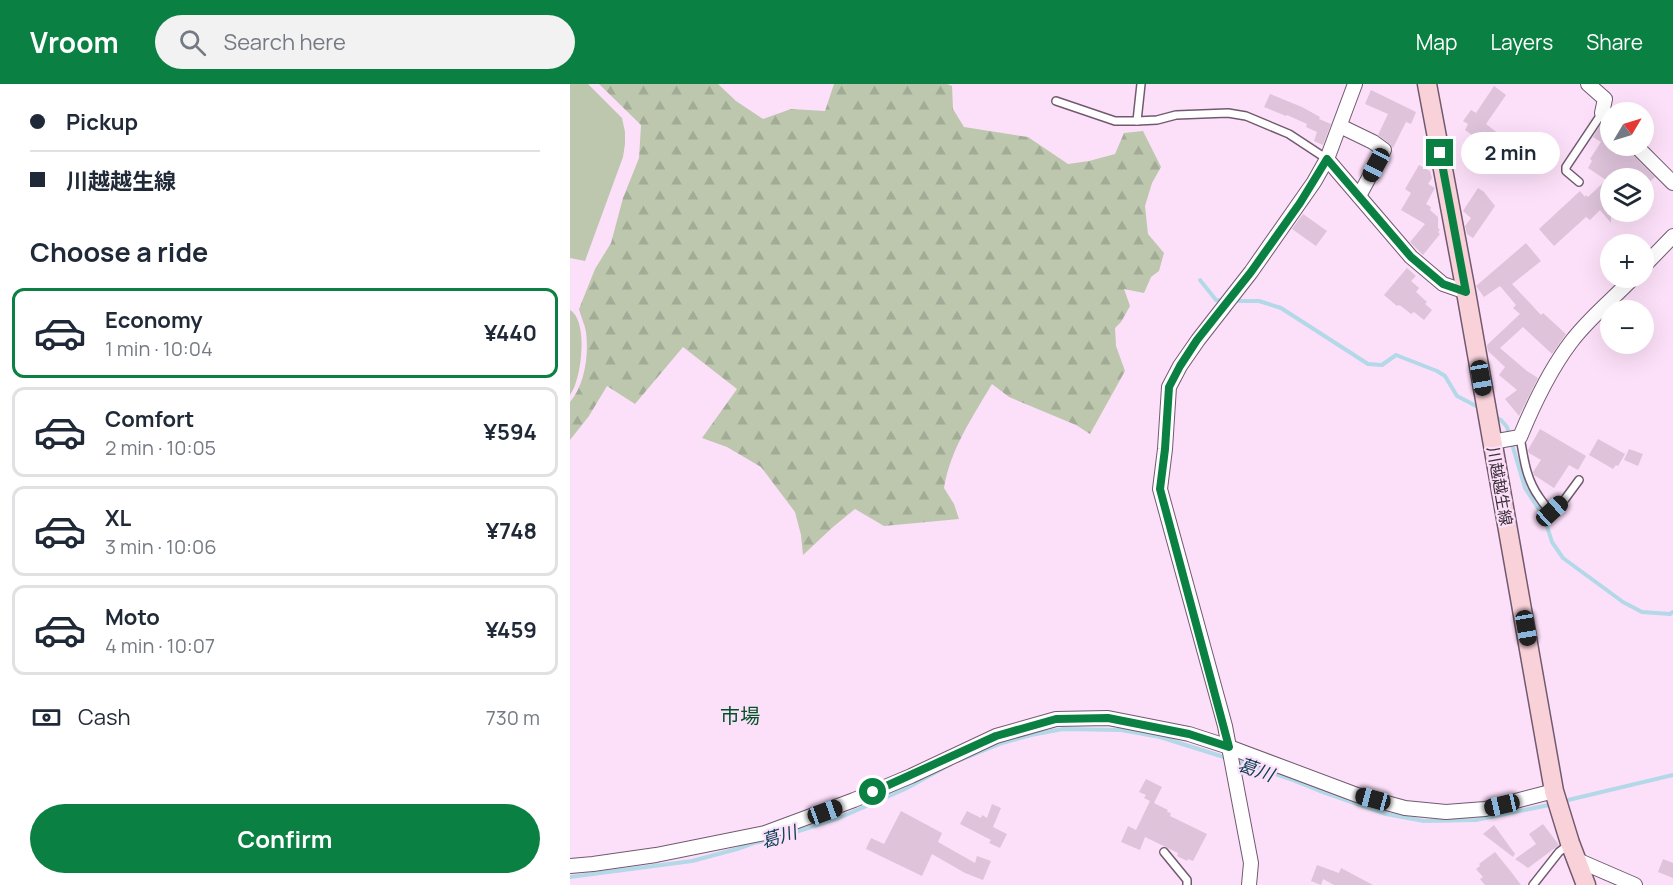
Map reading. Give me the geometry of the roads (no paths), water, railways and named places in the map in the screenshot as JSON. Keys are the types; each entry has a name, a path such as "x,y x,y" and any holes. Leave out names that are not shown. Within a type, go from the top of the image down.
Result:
{"main road":[{"name":"川越越生線","path":"1427,84 1556,798 1572,851 1586,885"}],"street":[{"path":"1249,885 1251,863 1229,747 1160,489 1169,387 1197,340 1258,262 1305,196 1327,159 1355,84"},
{"path":"1588,84 1605,99 1605,102"},
{"path":"1340,126 1384,150 1359,196"},
{"path":"1646,156 1673,183"},
{"path":"1327,159 1411,257 1443,284 1466,292"},
{"path":"1654,256 1673,236"},
{"path":"1492,442 1520,437 1548,375 1571,342 1623,288"},
{"path":"570,866 656,855 765,833 864,796 996,736 1056,719 1108,718 1189,734 1357,795 1405,808 1446,812 1485,809 1556,798"},
{"path":"1572,851 1635,885"}],"lane":[{"path":"1137,122 1141,84"},
{"path":"1056,101 1115,121 1137,122 1176,115 1228,113 1246,116 1289,134 1327,159"},
{"path":"1579,183 1566,171 1566,167 1600,126"},
{"path":"1520,437 1526,474 1531,486 1548,509 1552,511 1565,499 1579,480"},
{"path":"1533,885 1559,852 1572,851"},
{"path":"1164,852 1187,880 1187,885"}],"waterway":[{"path":"1200,280 1216,300 1225,301"},
{"path":"1232,301 1259,301 1281,308 1368,364 1382,365 1396,355 1437,371 1445,376 1457,396 1482,409"},
{"path":"1493,416 1507,427 1525,488 1544,517 1552,542 1563,558 1623,602 1642,612 1670,614 1673,612"},
{"name":"葛川","path":"958,761 1002,743 1063,729 1121,730 1160,737 1227,758"},
{"name":"葛川","path":"1234,760 1386,814 1424,821 1476,820 1554,804"},
{"name":"葛川","path":"570,877 692,861 774,839 839,818 905,789 951,764"},
{"name":"葛川","path":"1564,801 1673,775"}],"district":[{"name":"市場","path":"740,716"}]}
